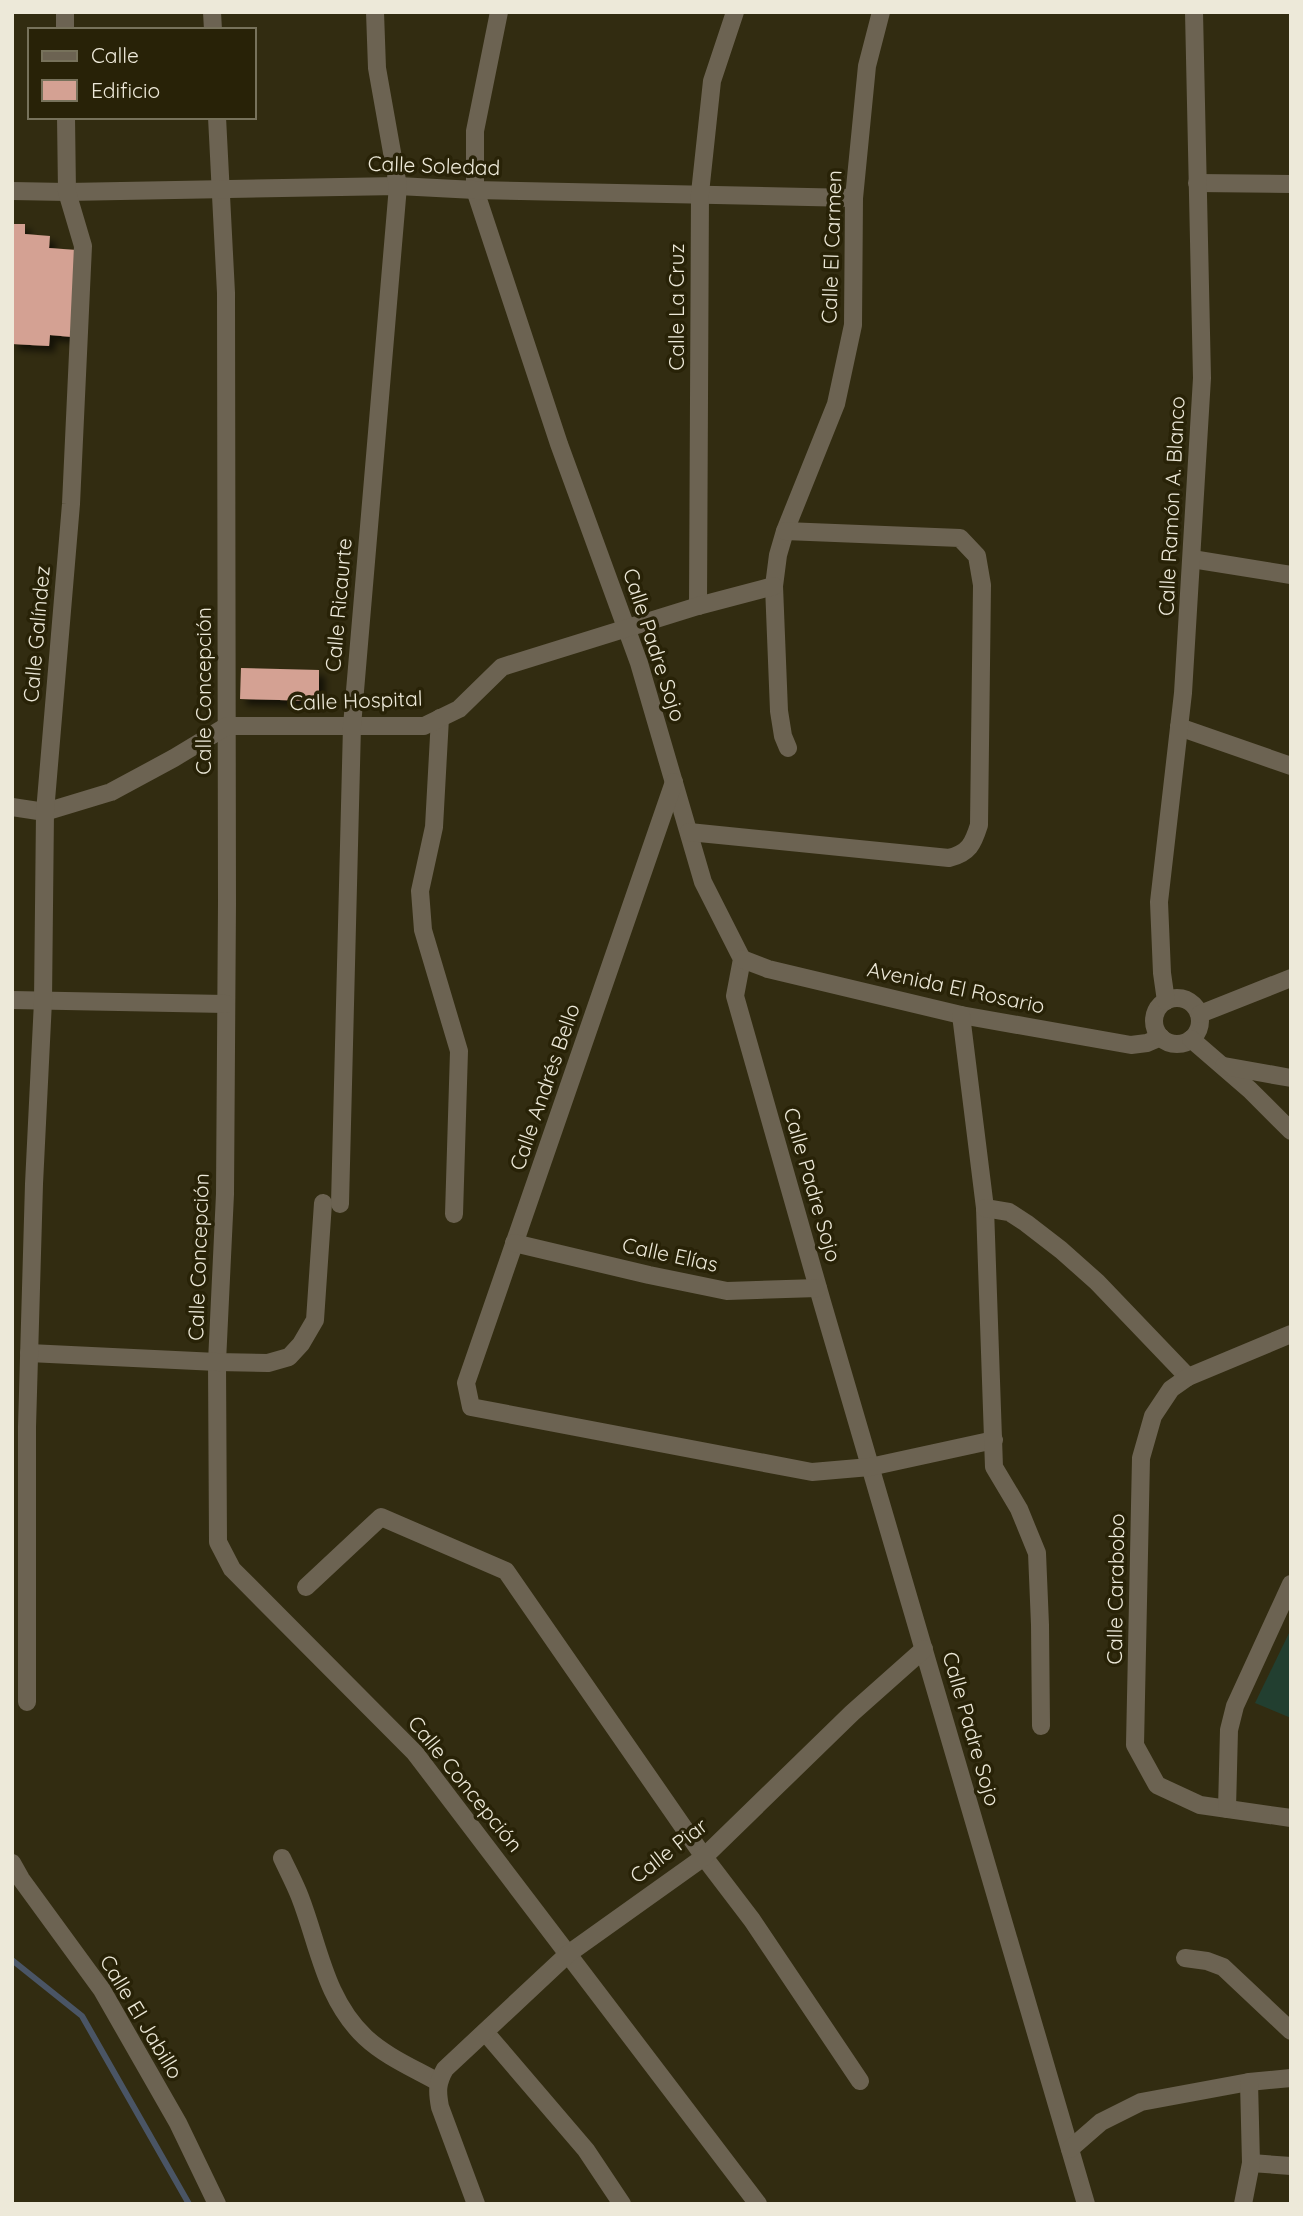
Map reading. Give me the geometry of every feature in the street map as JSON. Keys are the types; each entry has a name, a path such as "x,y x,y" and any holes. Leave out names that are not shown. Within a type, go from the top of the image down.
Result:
{"street":[{"name":"Calle Ricaurte","path":"29,1353 268,1363 289,1357 301,1344 314,1320 332,1203 352,726 398,186 377,68 375,12"},
{"name":"Calle Padre Sojo","path":"499,12 475,131 475,190 559,444 639,663 703,881 742,959 735,996 1086,2204"},
{"name":"Calle La Cruz","path":"698,606 700,193 712,81 735,12"},
{"name":"Calle El Carmen","path":"788,748 783,736 777,682 774,586 778,555 785,531 836,404 853,325 855,198 867,66 881,12"},
{"name":"Calle Ramón A. Blanco","path":"1166,1001 1159,902 1179,727 1202,378 1194,12"},
{"name":"Calle Galíndez","path":"27,1702 27,1427 34,1184 43,1001 45,812 71,503 83,246 67,191 66,119"},
{"name":"Calle Concepción","path":"217,119 226,293 227,726 225,1195 217,1362 218,1542 232,1569 415,1753 758,2204"},
{"path":"1197,183 1291,184"},
{"name":"Calle Soledad","path":"12,191 398,186 855,198"},
{"path":"689,832 949,858 962,855 974,841 979,825 982,585 977,556 960,538 785,531"},
{"path":"1192,559 1291,575"},
{"name":"Calle Hospital","path":"227,726 424,726 458,709 502,667 698,606 774,586"},
{"path":"440,718 434,827 420,891 424,930 460,1051 454,1214"},
{"path":"12,807 45,812 111,792 227,726"},
{"path":"1179,727 1291,766"},
{"name":"Calle Andrés Bello","path":"674,782 466,1383 471,1407 811,1472 870,1467"},
{"name":"Avenida El Rosario","path":"742,959 768,969 961,1015 1131,1045 1147,1043 1161,1037 1174,1044 1191,1040"},
{"path":"1200,1014 1291,978"},
{"path":"1161,1037 1155,1028 1154,1017 1158,1007 1177,998 1194,1004 1200,1014 1199,1029 1191,1040 1250,1090 1291,1131"},
{"path":"12,1000 226,1004"},
{"path":"961,1015 985,1208 994,1467 1019,1509 1037,1553 1041,1726"},
{"path":"1220,1065 1291,1079"},
{"path":"985,1208 1009,1212 1061,1250 1097,1282 1188,1377"},
{"name":"Calle Elías","path":"514,1243 649,1275 727,1290 818,1288"},
{"name":"Calle Carabobo","path":"1291,1334 1188,1377 1171,1389 1153,1416 1141,1458 1135,1745 1157,1785 1200,1805 1291,1818"},
{"path":"870,1467 994,1440"},
{"path":"306,1587 381,1517 506,1571 704,1857 751,1920 860,2081"},
{"path":"1227,1809 1229,1730 1235,1706 1291,1584"},
{"name":"Calle Piar","path":"438,2082 445,2069 568,1954 704,1857 852,1713 924,1649"},
{"path":"282,1858 300,1898 328,1986 347,2016 379,2049 438,2082 440,2107 476,2204"},
{"name":"Calle El Jabillo","path":"12,1863 102,1990 178,2123 217,2204"},
{"path":"1185,1958 1207,1961 1223,1968 1291,2031"},
{"path":"485,2032 586,2150 622,2204"},
{"path":"1070,2149 1101,2122 1142,2102 1248,2082 1291,2078"},
{"path":"1243,2204 1251,2163 1248,2082"},
{"path":"1251,2163 1291,2166"}],"green space":[{"path":"1291,1629 1291,1718 1255,1703"}],"building":[{"path":"12,224 25,224 25,234 50,236 49,248 77,250 72,337 50,335 49,346 12,344"},
{"path":"241,668 319,670 319,701 240,699"}],"waterway":[{"path":"12,1960 82,2016 189,2204"}]}
